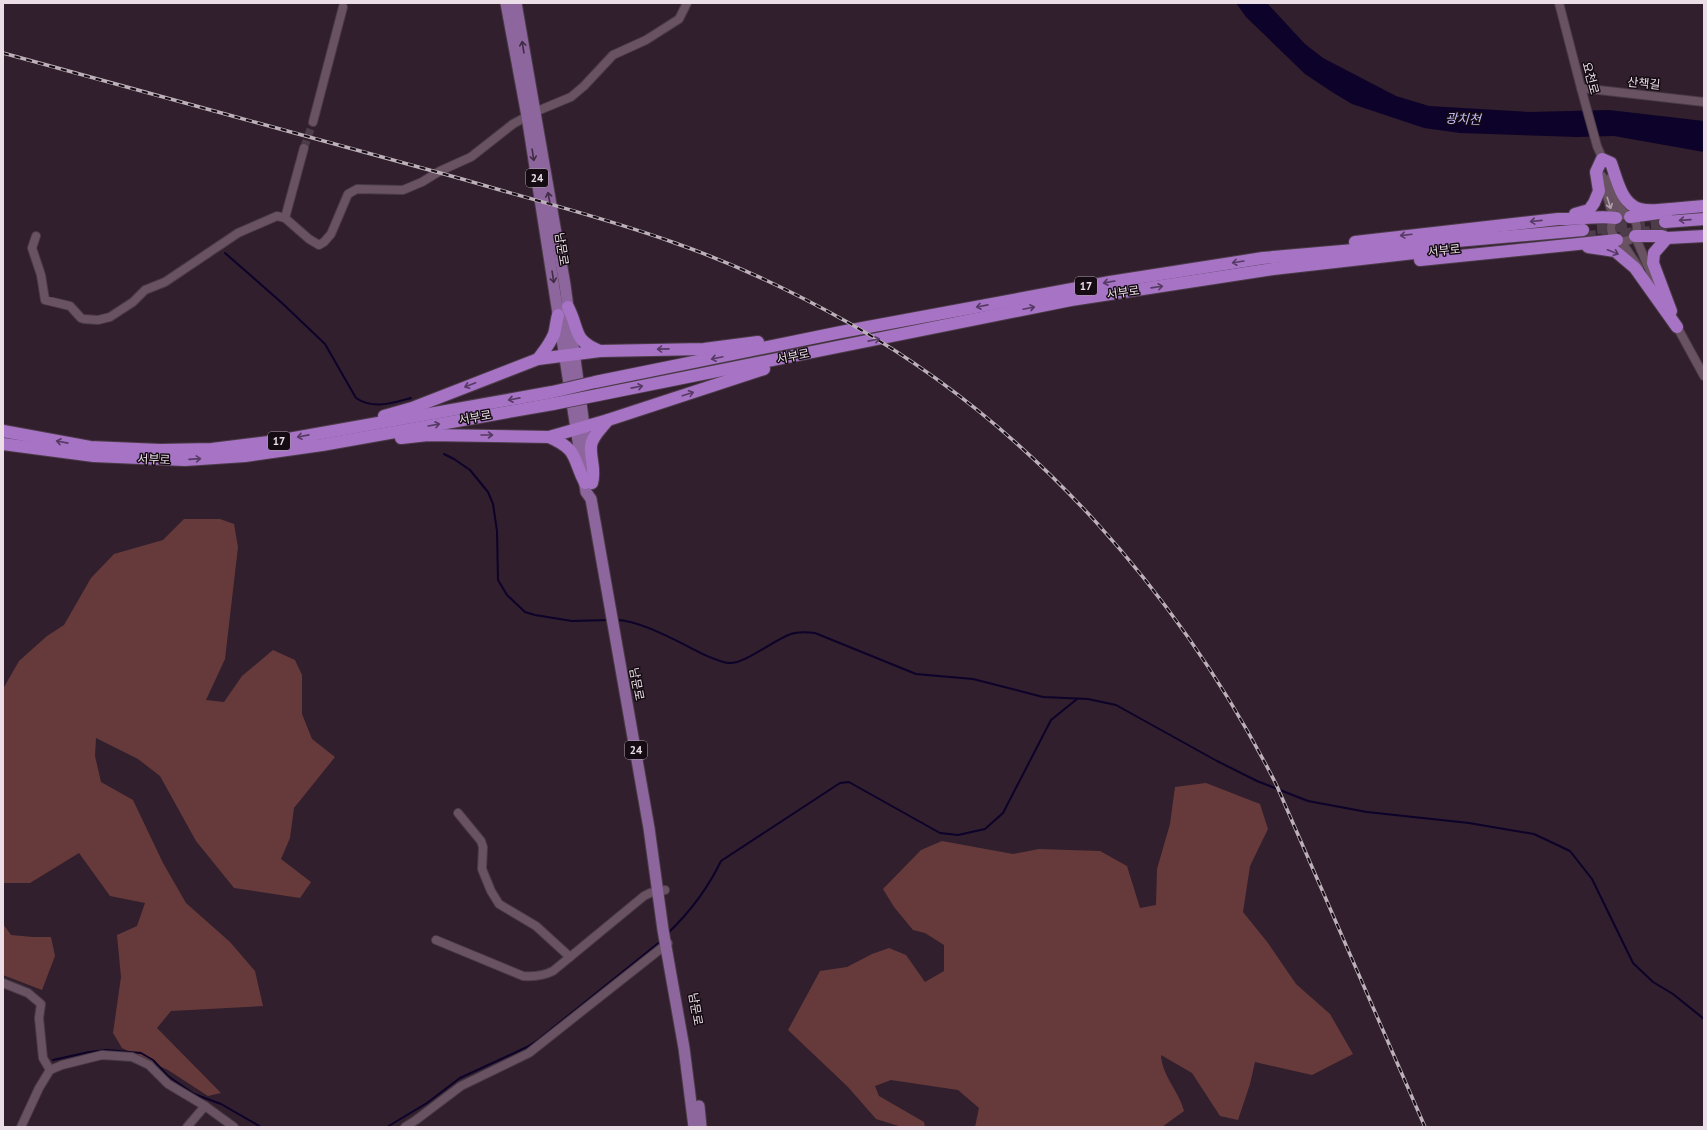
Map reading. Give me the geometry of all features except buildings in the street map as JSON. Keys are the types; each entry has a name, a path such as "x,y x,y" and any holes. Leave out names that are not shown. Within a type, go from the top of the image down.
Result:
{"highway":[{"path":"1262,258 1378,239 1558,219 1589,210 1599,192 1596,172 1602,159 1611,163 1621,192 1629,204 1640,210 1704,206"},
{"path":"1558,219 1567,220 1602,216 1624,217 1666,212 1672,209"},
{"path":"1634,236 1662,236 1667,230 1704,219"},
{"path":"1667,230 1704,229"},
{"path":"1667,230 1704,236"},
{"path":"1667,230 1654,253 1653,263 1677,328"},
{"name":"서부로","path":"3,431 90,447 160,450 212,449 321,439 553,404 1071,300 1273,269 1584,234 1262,258 1110,282 841,332 552,392 410,418 321,439 244,456 184,460 94,456 3,444"},
{"path":"1273,269 1394,262 1619,240"},
{"path":"1560,246 1593,247 1615,251 1635,268 1677,328"},
{"path":"538,359 549,345 554,333 555,322 563,311 574,318 576,333 582,340 589,347 600,351"},
{"path":"321,439 412,408 538,359 600,351 704,348 841,332"},
{"path":"321,439 428,435 550,437 608,420 744,375 845,346"},
{"path":"550,437 561,442 570,450 589,483 594,476 591,446 594,438 608,420"}],"main road":[{"name":"남문로","path":"506,3 531,114"},
{"name":"남문로","path":"516,3 531,114 589,483 586,492 591,499 613,627 633,730 656,874 655,877 661,890 694,1127"},
{"name":"남문로","path":"667,937 695,1077 702,1127"}],"street":[{"path":"36,236 32,248 41,275 45,300 70,306 81,318 98,320 113,315 133,302 145,290 166,282 238,233 271,218 277,216 285,218 309,239 319,245 331,234 348,194 357,189 403,190 471,157 513,124 531,114 571,97 584,86 613,55 646,40 679,19 687,3"},
{"name":"요천로","path":"1559,3 1597,146 1602,159 1601,174 1610,207 1624,217"},
{"path":"313,122 344,4"},
{"name":"산책길","path":"1582,91 1704,102"},
{"path":"285,218 304,148"},
{"path":"1619,240 1630,240 1634,236 1637,226 1636,223 1624,217 1612,223 1612,232 1619,240 1677,328"},
{"path":"1634,236 1644,261 1677,328 1704,376"},
{"path":"458,812 481,841 483,847 482,869 491,891 499,904 536,926 570,957"},
{"path":"436,940 523,976 535,977 553,971 644,896 661,890"},
{"path":"405,1127 461,1086 528,1053 667,937"},
{"path":"3,983 28,993 41,1004 39,1018 42,1058 50,1070"},
{"path":"21,1127 39,1088 50,1070 62,1065 102,1055 132,1057 149,1065 168,1084 205,1106 234,1127"},
{"path":"187,1127 205,1106"}],"shaded area":[{"path":"184,519 220,519 234,524 238,547 225,659 206,700 224,702 242,676 273,650 295,660 302,675 302,714 312,739 335,757 294,808 290,838 281,859 311,882 300,898 234,888 196,841 160,776 138,759 96,738 95,756 101,782 133,800 163,863 186,903 230,942 255,971 263,1006 171,1011 157,1028 221,1093 208,1096 168,1070 122,1048 113,1033 121,977 117,935 137,926 145,903 110,896 79,853 30,883 3,883 3,689 19,661 47,636 64,625 91,578 114,554 163,540"},
{"path":"1206,783 1260,804 1268,829 1250,866 1243,912 1268,943 1296,984 1330,1014 1353,1054 1312,1075 1255,1062 1250,1084 1238,1120 1220,1116 1192,1073 1161,1055 1164,1070 1182,1104 1184,1111 1162,1127 975,1127 979,1108 958,1090 891,1080 875,1086 879,1096 924,1122 925,1127 902,1127 876,1119 848,1087 788,1030 820,971 847,967 872,954 889,948 906,955 925,982 944,971 944,945 925,933 913,930 894,907 883,889 921,850 942,841 1013,854 1039,849 1100,851 1127,866 1140,908 1156,905 1157,869 1170,824 1175,787"},
{"path":"3,924 11,935 51,937 55,956 42,990 3,975"}],"water":[{"name":"광치천","path":"1236,3 1267,3 1305,44 1323,58 1396,96 1429,106 1530,112 1609,110 1704,121 1704,152 1614,136 1577,137 1460,133 1424,128 1352,104 1332,92 1305,74 1246,17"}],"waterway":[{"path":"225,253 282,303 325,344 356,398 363,402 376,405 411,398"},
{"path":"444,454 470,470 488,492 493,504 497,531 498,580 507,595 525,612 535,615 572,621 609,620"},
{"path":"615,620 625,621 648,628 705,655 728,663 735,663 751,656 791,634 800,632 815,633 916,674 973,679 1043,697 1088,699 1116,705 1217,761 1257,781 1308,801 1367,812 1469,823 1534,834 1570,851 1592,879 1633,963 1653,982 1673,994 1704,1019"},
{"path":"668,933 684,917 698,899 721,861 840,783 849,782 940,833 958,835 985,829 1003,813 1051,720 1077,699"},
{"path":"387,1127 427,1103 460,1078 527,1047 538,1040 661,941"},
{"path":"53,1060 89,1052 107,1050 141,1053 153,1060 168,1076 194,1094 221,1104 261,1127"}],"tunnel":[{"path":"304,148 313,122"},
{"path":"1597,228 1665,222"},
{"path":"1584,237 1667,231"}],"railway":[{"path":"3,53 405,163 623,225 697,251 764,279 849,323 917,365 980,413 1040,465 1096,522 1148,583 1195,648 1238,715 1276,784 1425,1127"}]}
